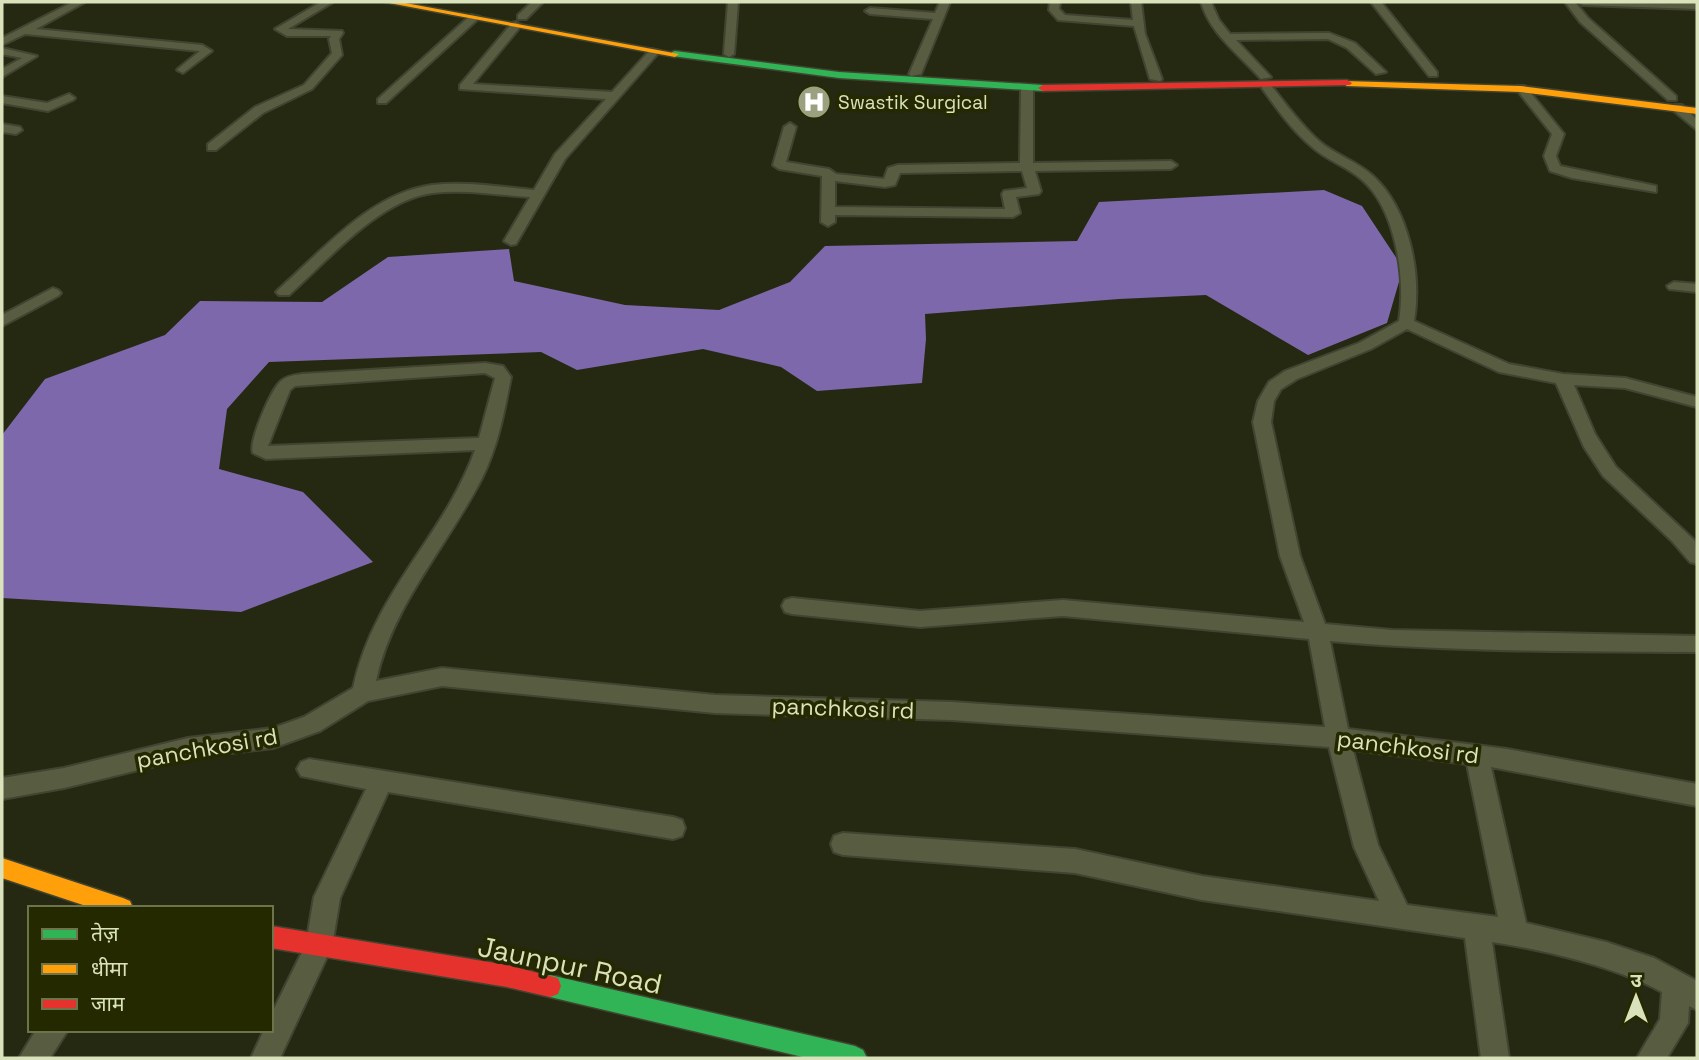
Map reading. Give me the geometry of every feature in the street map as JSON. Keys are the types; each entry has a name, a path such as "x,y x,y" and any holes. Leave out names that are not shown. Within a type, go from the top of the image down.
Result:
{"main road":[{"path":"388,2 475,18 519,21 729,54 915,74 986,78 1412,83 1521,88 1675,103 1697,102"},
{"path":"437,2 655,51 883,79 1027,88 1265,81 1380,72 1433,74 1538,80 1675,103 1697,111"},
{"path":"3,869 117,906"},
{"name":"Jaunpur Road","path":"273,937 507,976 855,1058"}],"street":[{"path":"2,41 80,2"},
{"path":"212,147 259,110 309,87 329,66 338,53 334,39 338,33 288,33 280,29 328,2"},
{"path":"538,2 464,88 614,96"},
{"path":"729,54 733,2"},
{"path":"915,74 945,2"},
{"path":"1055,2 1054,10 1062,18 1138,23"},
{"path":"1136,2 1138,23 1156,79"},
{"path":"1206,2 1207,11 1265,81 1298,127 1322,150 1371,181 1382,194 1392,215 1406,266 1410,310 1406,323 1365,345 1291,375 1275,387 1266,401 1262,422 1277,505 1301,589 1318,631 1338,738 1366,847 1399,915"},
{"path":"1376,2 1433,74"},
{"path":"1570,2 1584,20 1675,103 1697,127"},
{"path":"1583,2 1697,6"},
{"path":"864,7 939,16"},
{"path":"382,102 475,18"},
{"path":"25,31 202,48 207,51 183,70"},
{"path":"1228,37 1329,36 1348,42 1380,72"},
{"path":"2,51 33,56 2,74"},
{"path":"511,241 560,157 655,51"},
{"path":"790,127 779,165 830,173 828,217 1013,213 1009,194 1034,191 1026,167 1027,88"},
{"path":"1521,88 1558,134 1550,156 1555,168 1572,174 1651,189"},
{"path":"2,100 48,107 69,98"},
{"path":"2,128 16,130"},
{"path":"831,177 885,183 890,182 893,170 898,169 1171,165"},
{"path":"284,292 380,209 400,197 422,190 444,188 538,194"},
{"path":"1674,286 1697,288"},
{"path":"2,321 53,293"},
{"path":"1406,323 1505,368 1563,379 1625,383 1697,403"},
{"path":"363,693 366,673 396,599 473,479 488,444 503,377 497,370 485,368 302,379 289,382 283,388 259,449 266,453 488,444"},
{"path":"1563,379 1594,450 1605,467 1619,484 1686,541 1697,557"},
{"path":"792,606 920,619 1063,608 1392,638 1697,644"},
{"name":"panchkosi rd","path":"2,789 64,778 188,748 273,738 312,724 363,693 442,677 715,704 952,711 1338,738 1477,756 1697,795"},
{"path":"1477,756 1515,934"},
{"path":"309,769 673,828"},
{"path":"265,1058 319,946 327,897 381,782"},
{"path":"843,844 1074,861 1202,888 1477,927 1606,955 1644,968 1687,991 1674,1023 1651,1058"},
{"path":"1477,927 1494,1058"},
{"path":"33,1058 52,1032"}],"shaded area":[{"path":"1324,190 1362,206 1403,268 1387,323 1308,355 1206,295 925,314 922,383 817,391 781,367 703,349 577,370 541,352 269,362 227,409 219,469 303,492 373,562 241,612 2,598 2,435 45,379 165,335 200,301 322,302 388,257 509,249 514,281 625,305 719,310 790,282 825,246 1077,241 1099,202"}],"traffic: fast":[{"path":"675,54 839,75 1043,88"},
{"path":"550,986 855,1058"}],"traffic: slow":[{"path":"388,2 675,54"},
{"path":"1347,83 1521,89 1697,111"},
{"path":"2,868 117,906"}],"traffic: jam":[{"path":"1043,88 1347,83"},
{"path":"273,937 507,976 550,986"}],"place":[{"name":"Swastik Surgical","path":"814,102"}]}
